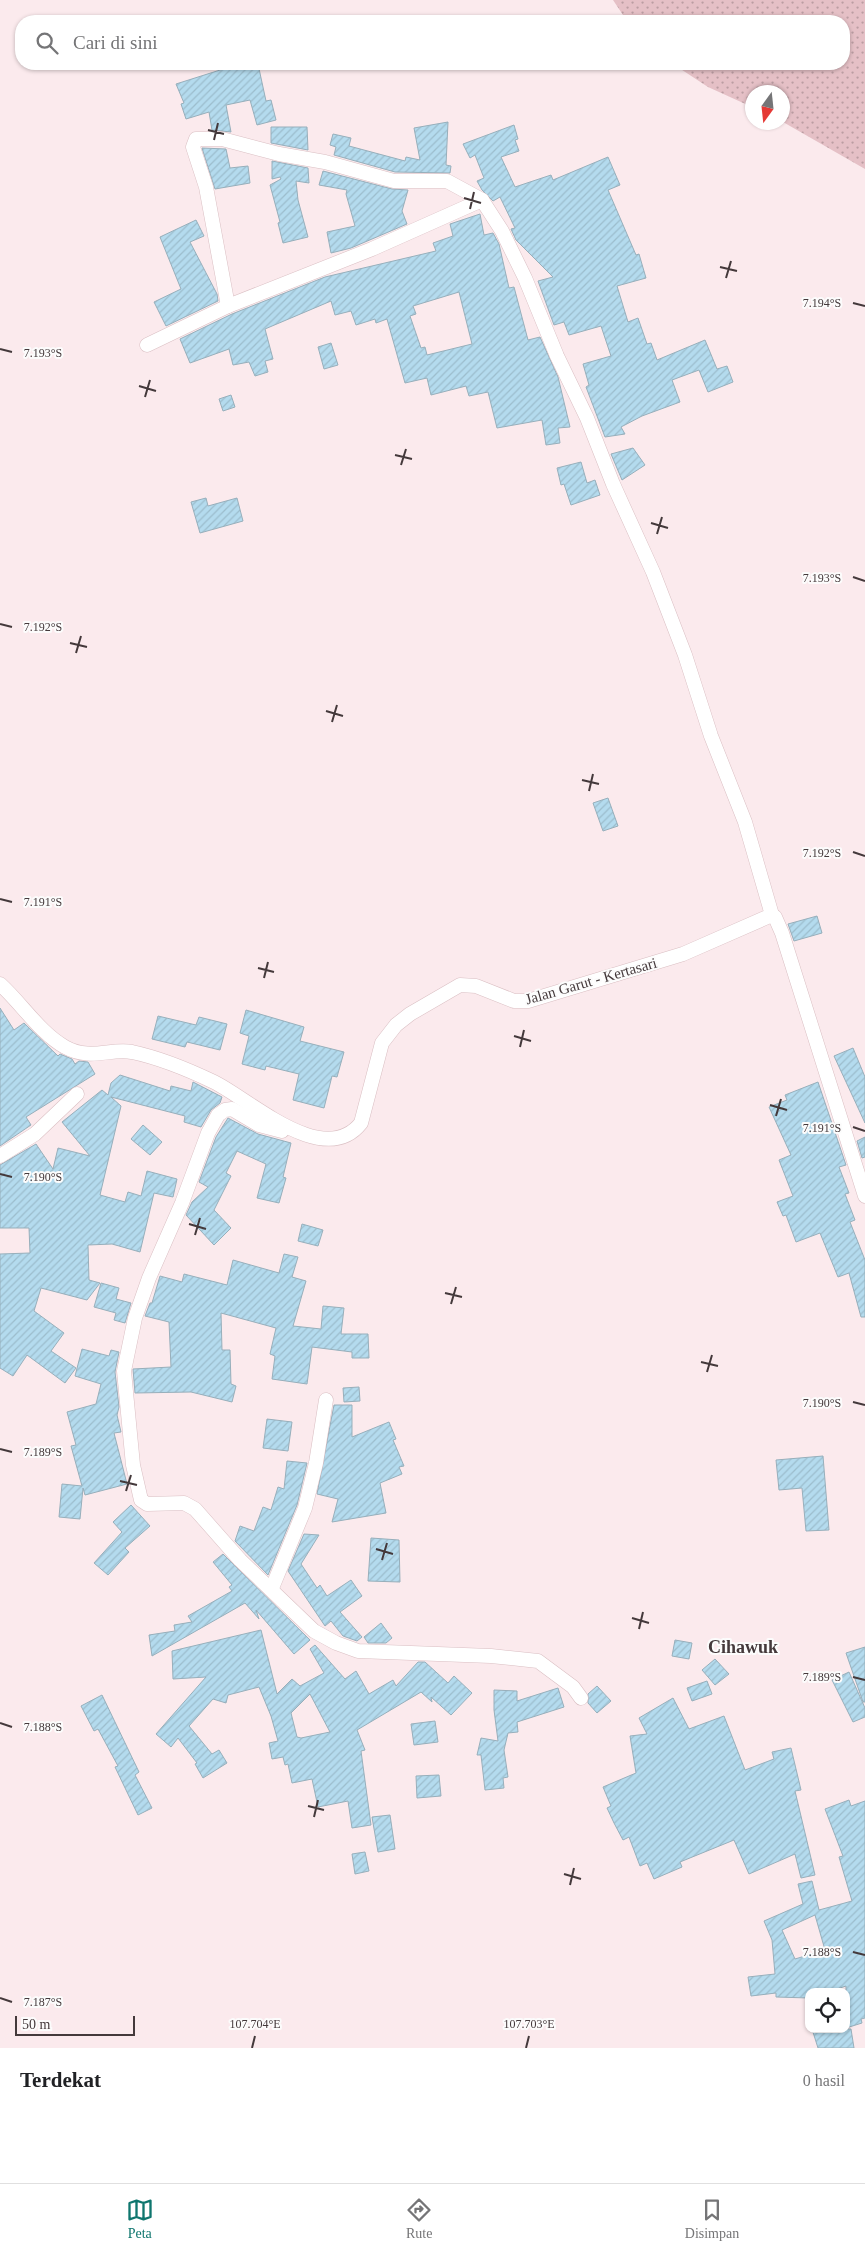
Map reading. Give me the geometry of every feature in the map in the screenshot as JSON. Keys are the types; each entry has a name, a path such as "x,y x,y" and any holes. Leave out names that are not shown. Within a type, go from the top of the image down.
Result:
{"street":[{"path":"228,306 206,187 193,147 196,139 222,139 279,154 325,162 394,181 447,181 482,200 502,231 525,278 557,356 588,418 613,484 652,572 685,655 711,736 745,822 772,915 775,917 782,933 865,1196"},
{"path":"147,346 228,306 372,249 482,200"},
{"name":"Jalan Garut - Kertasari","path":"0,984 49,1034 66,1048 84,1054 100,1055 130,1052 160,1061 216,1083 282,1125 312,1137 333,1137 354,1132 365,1114 382,1044 387,1035 410,1014 450,989 468,985 505,999 528,1001 683,954 772,915"},
{"path":"0,1156 35,1134 77,1094"},
{"path":"312,1137 259,1125 232,1109 225,1110 218,1115 208,1133 144,1292 135,1318 124,1372 133,1465 141,1500 146,1504 184,1503 195,1508 240,1560 272,1588 314,1631 358,1651 491,1656 538,1661 572,1687 581,1698"},
{"path":"272,1588 305,1508 316,1463 326,1400"}],"shaded area":[{"path":"613,0 865,0 865,169 790,126 790,85 745,85 745,104 708,87 682,70 850,70 850,15 623,15"}],"building":[{"path":"220,70 259,70 266,101 271,100 276,120 257,125 250,100 226,105 231,132 212,130 209,112 186,119 181,104 184,103 176,84"},
{"path":"448,122 446,165 451,166 450,173 395,172 334,155 336,147 330,145 333,134 351,138 349,146 405,161 406,157 420,160 414,128"},
{"path":"514,125 518,139 515,140 519,151 501,157 515,187 551,175 553,180 608,157 620,185 608,190 636,255 639,254 646,278 617,286 628,322 638,318 647,344 651,343 657,360 705,340 717,369 727,366 733,382 708,392 699,370 672,380 680,402 642,416 621,427 625,434 605,437 586,387 589,385 583,364 611,356 601,326 569,335 564,322 554,325 538,281 553,277 516,240 511,229 515,228 500,197 493,201 482,190 477,181 484,178 475,155 470,158 463,144"},
{"path":"271,127 307,127 308,150 271,143"},
{"path":"202,148 226,149 230,168 248,166 250,183 215,189"},
{"path":"272,161 308,168 309,183 296,181 298,200 308,237 283,243 278,223 280,222 270,185 281,179 280,177 272,179"},
{"path":"323,171 392,189 408,190 402,211 407,224 351,248 331,253 327,232 355,226 346,194 347,190 319,185"},
{"path":"480,214 484,235 493,233 499,244 509,288 514,287 528,340 540,337 558,377 570,427 558,428 560,443 546,445 542,420 497,428 488,392 469,396 466,386 431,395 427,378 405,383 387,319 376,323 375,319 356,325 351,311 335,315 331,301 265,329 273,359 265,361 268,372 255,376 249,362 233,365 229,349 190,363 180,339 232,314 325,277 436,251 433,243 453,236 450,224","holes":["459,292 472,344 427,355 425,347 421,348 410,316 416,314 413,306"]},
{"path":"196,220 204,236 190,242 217,294 218,301 166,326 154,302 181,289 160,237"},
{"path":"331,343 338,365 324,369 318,347"},
{"path":"231,395 235,407 223,411 219,399"},
{"path":"633,448 645,465 622,480 611,454"},
{"path":"581,462 587,483 595,480 600,495 571,505 564,484 561,485 557,468"},
{"path":"206,498 208,506 237,498 243,521 200,533 191,502"},
{"path":"608,798 618,826 603,831 593,803"},
{"path":"817,916 822,933 794,941 788,924"},
{"path":"0,1008 14,1030 24,1023 58,1056 60,1054 72,1059 75,1064 79,1061 88,1062 95,1074 26,1117 31,1125 0,1146"},
{"path":"246,1010 304,1027 300,1041 344,1052 337,1077 332,1076 324,1108 293,1100 299,1074 266,1066 265,1070 242,1064 249,1036 240,1033"},
{"path":"158,1016 196,1025 199,1017 227,1024 220,1050 187,1042 185,1047 152,1039"},
{"path":"853,1048 865,1077 865,1123 834,1056"},
{"path":"120,1075 170,1091 171,1086 191,1091 193,1082 222,1097 220,1103 211,1110 201,1127 184,1122 185,1116 111,1097 121,1106 100,1195 125,1202 128,1192 141,1196 147,1171 177,1179 173,1197 154,1193 140,1252 112,1244 88,1245 89,1280 100,1283 87,1300 41,1288 34,1311 64,1333 51,1351 76,1368 65,1383 27,1355 13,1376 0,1368 0,1254 30,1253 29,1228 0,1228 0,1165 36,1144 53,1169 58,1148 90,1156 62,1122 102,1090 108,1095 111,1083"},
{"path":"818,1082 846,1165 839,1167 849,1193 845,1194 855,1220 850,1222 865,1260 865,1317 861,1317 849,1273 838,1277 820,1233 796,1242 786,1215 783,1216 777,1202 793,1196 779,1160 791,1155 769,1107 787,1100 785,1095"},
{"path":"228,1118 258,1134 291,1143 283,1177 286,1178 279,1203 257,1198 266,1164 237,1151 226,1173 231,1176 214,1210 231,1228 214,1245 186,1215 192,1202 208,1187 199,1182 216,1137"},
{"path":"143,1125 162,1142 150,1155 131,1139"},
{"path":"865,1137 865,1157 862,1158 857,1141"},
{"path":"302,1224 323,1230 318,1246 298,1241"},
{"path":"284,1254 298,1257 292,1277 306,1281 293,1326 321,1329 323,1306 344,1308 341,1334 368,1334 369,1358 352,1358 352,1352 312,1347 307,1384 272,1379 275,1356 270,1354 276,1328 221,1313 222,1350 230,1350 231,1384 236,1386 232,1402 191,1392 135,1393 133,1369 171,1367 169,1322 145,1316 150,1303 152,1303 160,1276 182,1282 184,1274 227,1285 233,1260 279,1273"},
{"path":"101,1283 119,1288 116,1299 131,1303 125,1323 114,1320 116,1313 94,1307"},
{"path":"82,1349 109,1356 111,1350 119,1352 115,1372 119,1407 117,1415 121,1432 114,1433 127,1484 85,1495 83,1488 80,1519 59,1517 62,1484 82,1486 71,1446 76,1445 67,1412 96,1404 101,1384 75,1376"},
{"path":"359,1387 360,1401 344,1402 343,1388"},
{"path":"334,1405 352,1405 352,1437 389,1422 396,1439 393,1440 404,1466 399,1467 402,1474 380,1483 386,1513 332,1522 338,1499 317,1494"},
{"path":"267,1419 292,1422 288,1451 263,1448"},
{"path":"823,1456 829,1530 806,1531 802,1488 779,1490 776,1460"},
{"path":"287,1461 307,1463 297,1505 268,1575 235,1541 240,1526 254,1531 263,1507 271,1510 278,1487 284,1489"},
{"path":"131,1505 150,1526 125,1548 129,1552 108,1575 94,1563 122,1532 113,1522"},
{"path":"304,1534 319,1535 301,1564 317,1588 320,1585 327,1596 351,1580 362,1596 340,1612 362,1637 357,1641 343,1636 331,1621 325,1626 288,1571"},
{"path":"371,1538 399,1540 400,1582 368,1581"},
{"path":"223,1554 310,1640 294,1654 256,1610 259,1619 245,1603 152,1656 149,1635 175,1631 174,1625 192,1622 188,1616 232,1591 229,1587 232,1585 213,1562"},
{"path":"381,1623 392,1638 386,1643 368,1643 364,1637"},
{"path":"261,1630 277,1694 292,1679 300,1686 324,1673 310,1649 315,1645 345,1679 356,1671 369,1694 393,1680 396,1686 418,1662 425,1662 448,1683 454,1676 472,1693 451,1715 431,1697 432,1702 421,1692 357,1730 365,1750 361,1751 371,1825 352,1828 348,1801 318,1807 312,1779 292,1783 288,1764 285,1765 283,1757 272,1759 269,1743 278,1741 271,1716 259,1687 228,1695 226,1703 213,1699 189,1726 212,1754 219,1750 227,1763 203,1778 195,1764 197,1763 178,1738 171,1747 156,1734 206,1677 173,1679 172,1651","holes":["310,1694 330,1732 301,1738 297,1737 291,1713"]},
{"path":"675,1640 692,1643 689,1659 672,1656"},
{"path":"865,1647 865,1702 863,1702 846,1653"},
{"path":"715,1659 729,1674 715,1685 702,1670"},
{"path":"849,1672 865,1708 865,1717 853,1722 832,1680"},
{"path":"707,1681 712,1694 692,1701 687,1688"},
{"path":"597,1686 611,1701 597,1713 588,1703 588,1694"},
{"path":"558,1688 564,1707 517,1722 518,1732 508,1733 504,1750 508,1777 503,1778 504,1788 485,1790 481,1755 477,1755 481,1738 498,1741 494,1710 494,1690 517,1691 517,1701"},
{"path":"102,1695 139,1772 135,1775 152,1808 138,1815 115,1767 118,1766 98,1729 94,1731 81,1706"},
{"path":"673,1698 689,1729 724,1716 745,1770 774,1759 772,1752 791,1748 801,1790 795,1791 815,1875 801,1878 795,1854 749,1874 734,1840 680,1862 682,1867 654,1879 647,1863 640,1866 629,1837 623,1840 614,1823 607,1808 611,1806 603,1787 636,1773 630,1736 647,1734 639,1718"},
{"path":"435,1721 438,1742 414,1745 411,1724"},
{"path":"439,1775 441,1796 417,1798 416,1776"},
{"path":"849,1800 851,1806 865,1801 865,2018 861,2019 862,2023 850,2027 850,1988 846,1988 846,1986 840,1988 805,1988 805,1998 776,1997 776,1993 751,1996 748,1977 775,1974 772,1940 764,1921 803,1904 798,1884 812,1881 819,1910 852,1901 839,1857 843,1856 825,1809","holes":["815,1915 825,1950 795,1959 782,1930"]},
{"path":"390,1815 395,1849 378,1852 372,1817"},
{"path":"365,1852 369,1871 355,1874 352,1854"},
{"path":"851,2029 854,2048 818,2048 813,2033 850,2033"}],"district":[{"name":"Cihawuk","path":"743,1647"}]}
